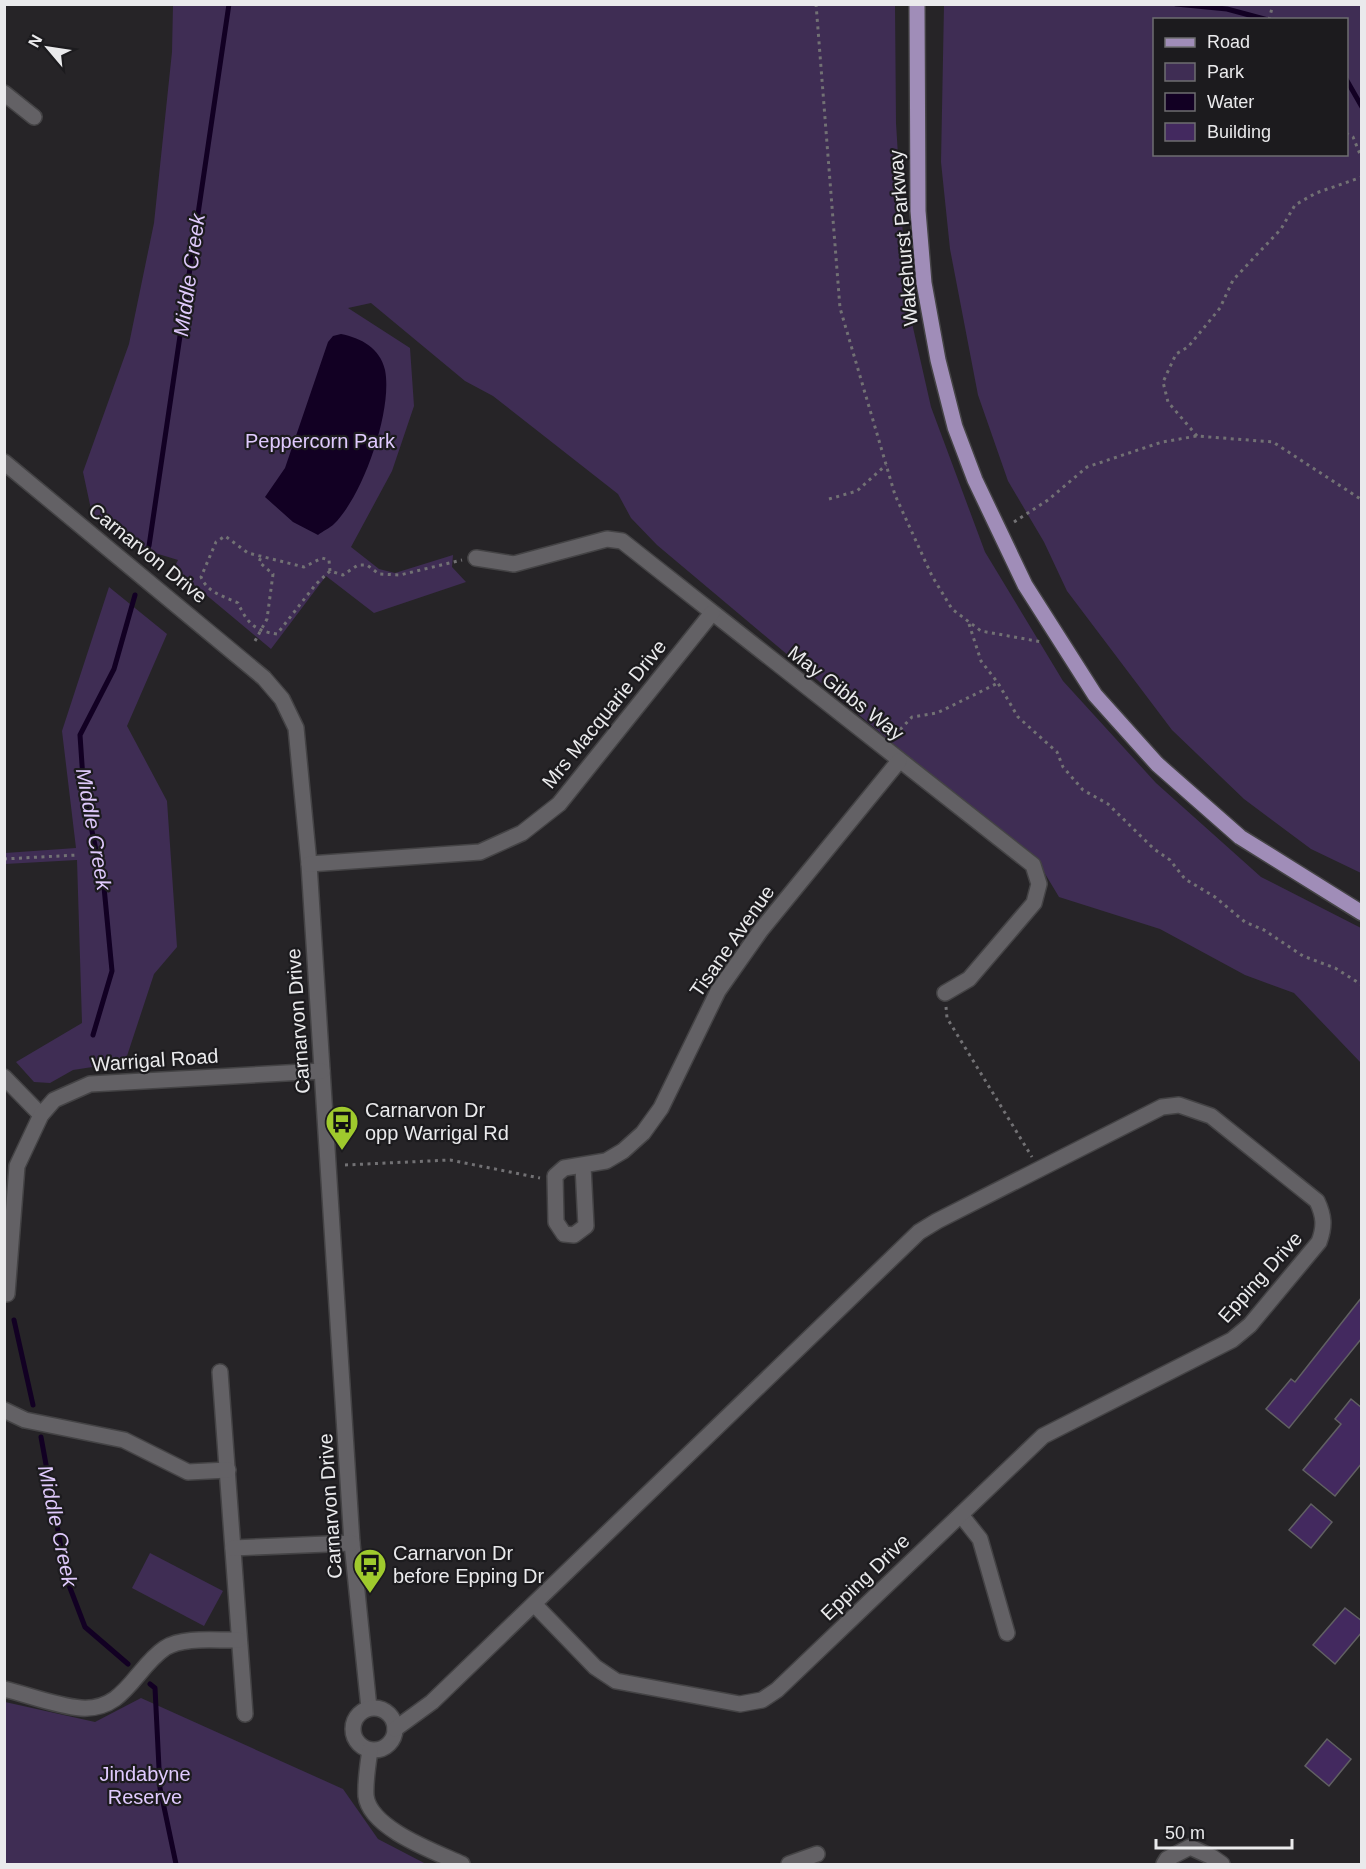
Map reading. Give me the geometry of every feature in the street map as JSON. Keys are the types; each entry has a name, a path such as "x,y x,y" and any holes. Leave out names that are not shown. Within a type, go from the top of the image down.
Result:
{"main road":[{"name":"Wakehurst Parkway","path":"917,4 915,134 918,211 924,283 938,360 955,427 975,480 1025,585 1095,695 1158,764 1240,837 1362,913"}],"street":[{"path":"4,93 34,117"},
{"name":"Carnarvon Drive","path":"4,462 241,657 282,699 296,728 309,864 352,1543 369,1708"},
{"name":"May Gibbs Way","path":"476,558 514,564 607,539 622,541 1033,865 1039,884 1034,903 969,979 945,993"},
{"name":"Mrs Macquarie Drive","path":"309,864 480,852 522,833 559,804 712,613"},
{"name":"Tisane Avenue","path":"553,1184 559,1170 606,1161 623,1151 643,1133 661,1108 718,990 760,930 899,761"},
{"name":"Warrigal Road","path":"8,1294 17,1166 41,1115 54,1100 90,1084 322,1071"},
{"path":"4,1077 41,1115"},
{"name":"Epping Drive","path":"395,1729 432,1702 919,1232 1162,1107 1179,1105 1211,1116 1317,1201 1324,1215 1324,1230 1319,1242 1257,1317 1232,1340 1043,1436 777,1690 762,1700 740,1704 616,1681 595,1667 534,1604"},
{"path":"553,1184 556,1222 560,1230 574,1235 581,1232 587,1218 583,1166"},
{"path":"220,1372 245,1713"},
{"path":"4,1410 25,1420 124,1440 188,1472 228,1470"},
{"path":"961,1515 980,1539 1007,1633"},
{"path":"233,1548 352,1543"},
{"path":"4,1689 82,1708 104,1705 120,1697 166,1648 182,1643 239,1640"},
{"path":"369,1708 387,1712 392,1718 395,1729 393,1736 384,1747 370,1750 357,1743 352,1729 358,1715 369,1708"},
{"path":"370,1750 366,1798 376,1817 388,1827 462,1864"},
{"path":"1164,1864 1167,1859 1190,1847 1222,1864"},
{"path":"789,1864 817,1854"}],"path":[{"path":"816,4 840,308 895,495 932,576 952,609 981,631 1064,646"},
{"path":"1348,134 1353,137 1362,159"},
{"path":"1197,436 1168,402 1163,382 1176,354 1188,347 1220,308 1233,280 1281,229 1295,206 1316,193 1362,177"},
{"path":"1000,532 1048,500 1087,467 1162,442 1197,436 1273,442 1362,500"},
{"path":"829,499 857,491 886,465"},
{"path":"225,536 248,553 304,567 322,558 329,561 330,571 316,584 277,634 262,632 247,622 238,603 214,593 205,586 201,578 216,542 225,536"},
{"path":"255,641 262,632 267,619 273,574 259,562 261,556"},
{"path":"330,571 343,575 358,565 368,565 379,574 400,575 476,558"},
{"path":"968,622 981,661 998,683 1018,717 1057,752 1063,767 1083,790 1108,804 1154,849 1170,860 1185,879 1215,897 1245,922 1264,930 1303,956 1335,968 1362,985"},
{"path":"885,750 912,717 937,712 998,683"},
{"path":"4,859 77,855"},
{"path":"945,993 947,1018 1039,1169"},
{"path":"328,1165 450,1160 536,1177 553,1184"}],"green space":[{"name":"Peppercorn Park","path":"173,5 895,5 896,123 907,301 931,407 985,552 1063,681 1156,783 1261,877 1361,928 1361,1063 1294,993 1245,975 1160,929 1059,897 1035,857 909,757 657,545 631,518 618,494 493,396 465,381 371,303 348,308 410,348 414,406 392,471 351,547 379,569 395,573 453,555 452,567 466,582 374,613 326,576 271,649 174,568 178,560 142,549 92,514 83,472 129,344 154,223 172,52"},
{"path":"944,5 1361,5 1361,873 1311,849 1244,799 1172,730 1067,591 1044,542 1008,481 978,395 950,249 941,162"},
{"path":"109,587 167,634 127,726 167,801 177,947 154,974 125,1062 73,1070 50,1083 34,1082 16,1062 82,1023 77,860 5,864 5,853 76,848 62,731"},
{"path":"150,1553 223,1591 204,1626 132,1588"},
{"name":"Jindabyne Reserve","path":"141,1698 343,1789 378,1839 426,1864 5,1864 5,1702 95,1722"}],"water":[{"path":"341,334 369,345 379,356 385,370 384,407 373,452 355,494 334,524 318,535 293,522 265,497 285,468 328,342 333,336"}],"building":[{"path":"1362,1297 1362,1338 1289,1428 1266,1409 1291,1379 1295,1382"},
{"path":"1351,1399 1362,1408 1362,1463 1335,1496 1303,1470 1341,1424 1335,1419"},
{"path":"1311,1504 1332,1522 1311,1548 1289,1530"},
{"path":"1345,1608 1362,1621 1362,1632 1335,1664 1313,1645"},
{"path":"1327,1739 1351,1759 1329,1786 1305,1766"}],"waterway":[{"name":"Middle Creek","path":"149,546 229,4"},
{"path":"1176,4 1227,9 1261,18"},
{"path":"1348,82 1362,107"},
{"name":"Middle Creek","path":"93,1035 112,971 104,887 84,794 80,735 114,669 135,595"},
{"name":"Middle Creek","path":"14,1320 33,1405"},
{"name":"Middle Creek","path":"41,1437 67,1580 85,1627 128,1664"},
{"name":"Middle Creek","path":"150,1684 155,1688 160,1788 176,1864"}],"place":[{"name":"Carnarvon Dr opp Warrigal Rd","path":"342,1151"},
{"name":"Carnarvon Dr before Epping Dr","path":"370,1594"}]}
